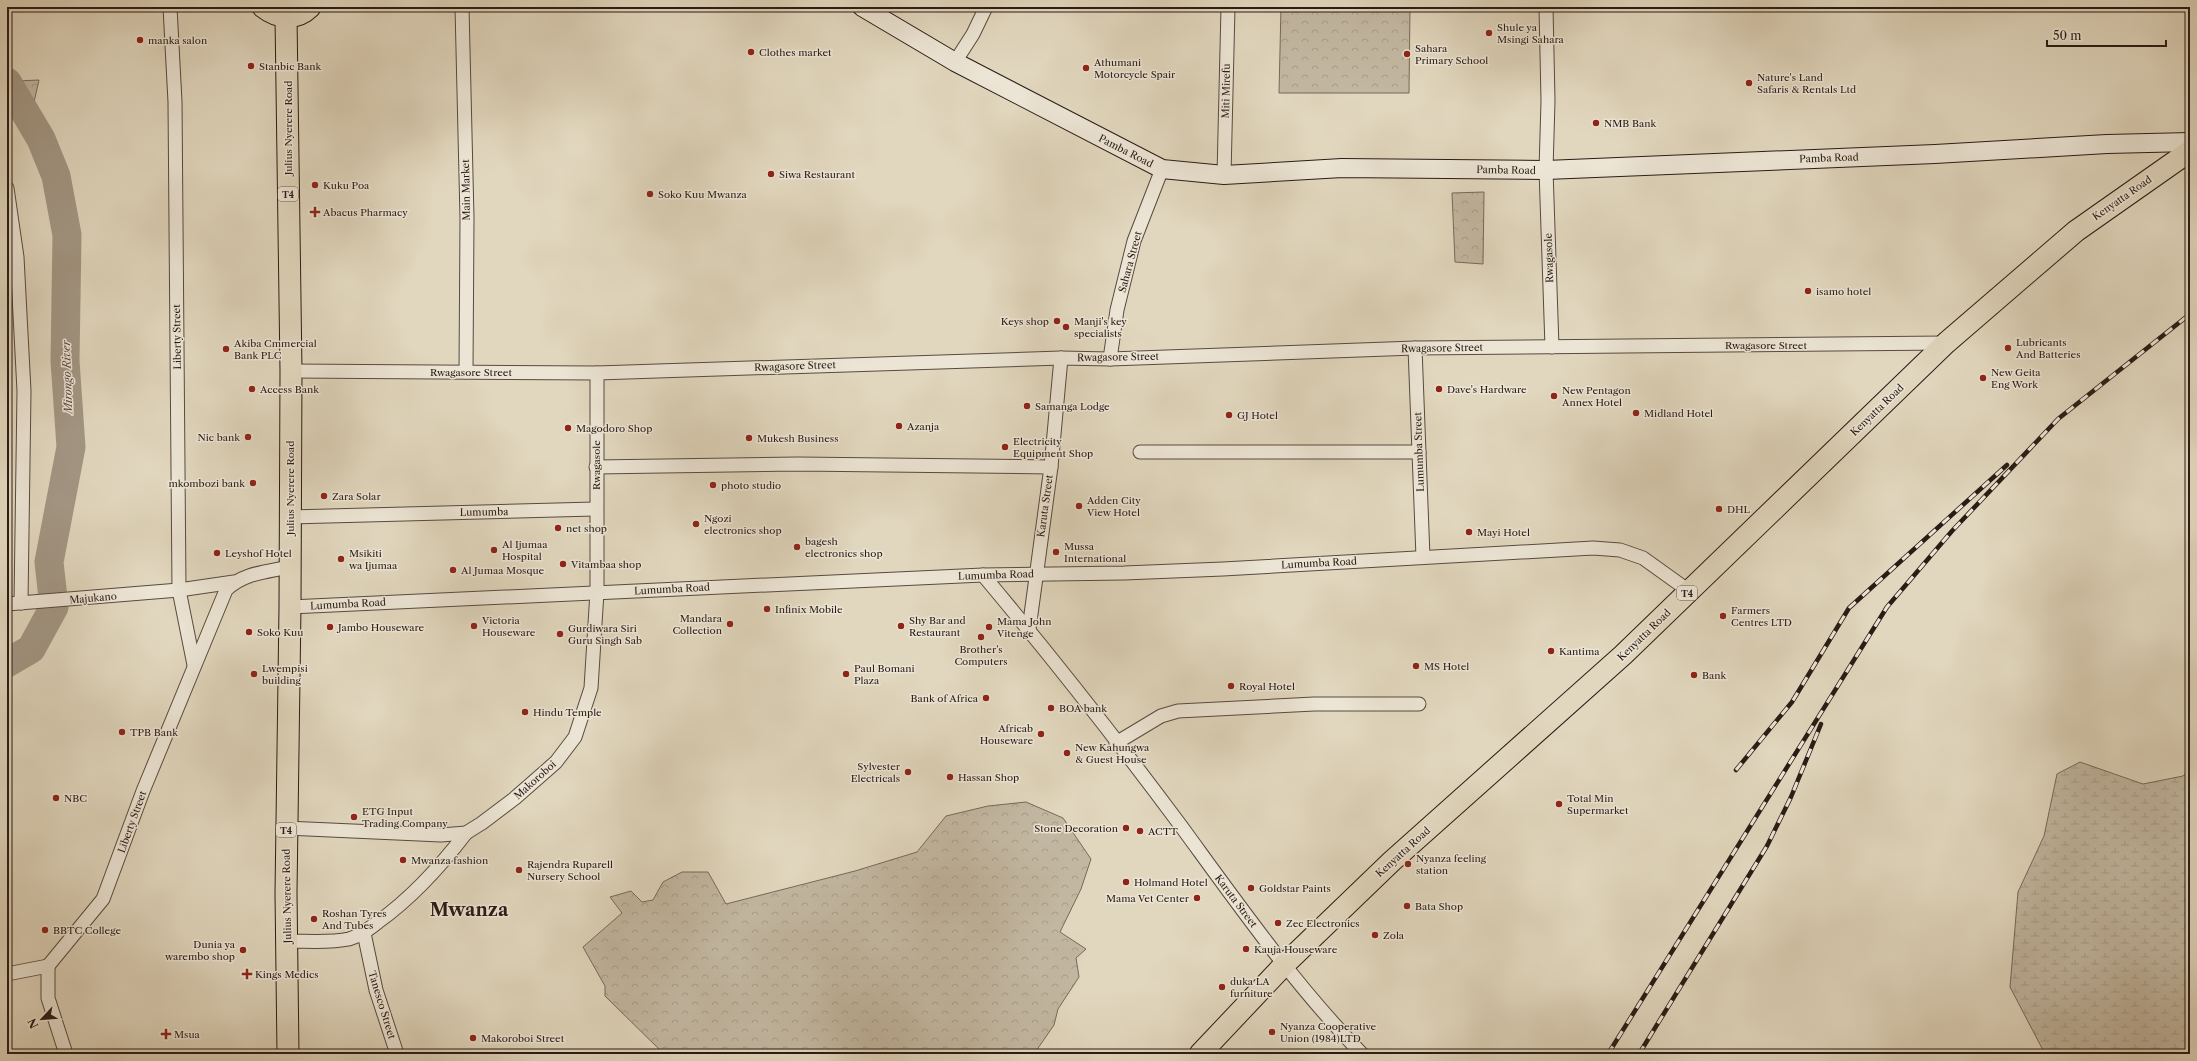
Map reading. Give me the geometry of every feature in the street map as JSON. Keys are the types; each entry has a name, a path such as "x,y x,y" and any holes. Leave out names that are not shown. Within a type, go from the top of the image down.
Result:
{"highway":[{"path":"263,7 274,15 286,17 297,16 310,7"},
{"name":"Julius Nyerere Road","path":"286,17 291,371 290,607 286,828 288,1054"},
{"name":"Kenyatta Road","path":"1200,1054 1284,966 1392,861 1623,655 1946,344 2076,231 2190,151"}],"main road":[{"name":"Pamba Road","path":"862,7 955,62 1162,169 1224,175 1342,168 1546,170 1935,154 2107,144 2190,142"}],"street":[{"name":"Liberty Street","path":"170,7 175,102 179,590 194,665"},
{"name":"Main Market","path":"462,7 467,218 466,372"},
{"path":"955,62 973,34 986,7"},
{"name":"Miti Mirefu","path":"1224,175 1228,7"},
{"name":"Rwagasole","path":"1546,7 1548,101 1546,170 1552,347"},
{"name":"Sahara Street","path":"1110,359 1117,310 1134,241 1162,169"},
{"path":"7,188 17,257 24,391 26,603"},
{"name":"Rwagasore Street","path":"291,371 597,373 1061,358 1110,359 1415,348 1946,344"},
{"name":"Lumumba Street","path":"1415,348 1423,557"},
{"name":"Karuta Street","path":"1029,629 1050,467 1061,358"},
{"name":"Rwagasole","path":"596,509 597,373"},
{"path":"1140,452 1419,452"},
{"path":"596,468 846,464 1050,467"},
{"path":"596,509 597,592"},
{"name":"Lumumba","path":"290,517 596,509"},
{"name":"Lumumba Road","path":"290,607 983,575 1124,573 1593,548 1620,550 1643,558 1689,591"},
{"path":"234,582 248,575 289,567"},
{"name":"Karuta Street","path":"983,575 1029,629 1174,816 1284,966 1339,1031 1362,1054"},
{"name":"Liberty Street","path":"48,966 104,899 143,791 194,665 226,590 234,582"},
{"name":"Majukano","path":"7,604 179,590 234,582"},
{"name":"Makoroboi","path":"288,941 338,940 351,938 364,933 400,907 438,869 466,833 482,823 556,762 575,737 591,688 597,592"},
{"path":"1116,743 1161,716 1178,711 1314,704 1419,704"},
{"name":"Makoroboi","path":"286,828 441,835 466,833"},
{"name":"Tanesco Street","path":"364,933 376,990 397,1054"},
{"path":"7,974 48,966 48,998 66,1054"}],"green space":[{"path":"1281,7 1410,7 1409,93 1279,93"},
{"path":"7,64 16,81 39,80 32,111 45,135 54,136 50,150 31,146 29,135 7,111"},
{"path":"1484,192 1483,264 1455,262 1452,193"},
{"path":"2080,762 2143,784 2183,776 2190,769 2190,1054 2045,1054 2010,987 2018,892 2044,836 2057,774"},
{"path":"1026,802 1063,818 1091,859 1081,889 1060,932 1086,949 1076,958 1079,977 1058,1009 1054,1025 1034,1054 664,1054 605,996 605,986 583,947 622,913 610,897 631,891 642,902 653,900 663,882 682,872 708,872 726,904 855,871 917,852 946,816 988,806"}],"waterway":[{"name":"Mirongo River","path":"7,82 41,139 56,176 67,235 65,361 71,447 49,562 54,607 31,649 7,663"}],"railway":[{"path":"1608,1054 1887,607 1952,531 2058,419 2190,314"},
{"path":"1736,770 1792,702 1849,608 2007,465"},
{"path":"1639,1054 1767,846 1791,797 1821,724"}],"place":[{"name":"Shule ya Msingi Sahara","path":"1489,33"},
{"name":"manka salon","path":"140,40"},
{"name":"Clothes market","path":"751,52"},
{"name":"Sahara Primary School","path":"1407,54"},
{"name":"Stanbic Bank","path":"251,66"},
{"name":"Athumani Motorcycle Spair","path":"1086,68"},
{"name":"Nature's Land Safaris & Rentals Ltd","path":"1749,83"},
{"name":"NMB Bank","path":"1596,123"},
{"name":"Siwa Restaurant","path":"771,174"},
{"name":"Kuku Poa","path":"315,185"},
{"name":"Soko Kuu Mwanza","path":"650,194"},
{"name":"Abacus Pharmacy","path":"315,212"},
{"name":"isamo hotel","path":"1808,291"},
{"name":"Keys shop","path":"1057,321"},
{"name":"Manji's key specialists","path":"1066,327"},
{"name":"Lubricants And Batteries","path":"2008,348"},
{"name":"Akiba Cmmercial Bank PLC","path":"226,349"},
{"name":"New Geita Eng Work","path":"1983,378"},
{"name":"Access Bank","path":"252,389"},
{"name":"Dave's Hardware","path":"1439,389"},
{"name":"New Pentagon Annex Hotel","path":"1554,396"},
{"name":"Samanga Lodge","path":"1027,406"},
{"name":"Midland Hotel","path":"1636,413"},
{"name":"GJ Hotel","path":"1229,415"},
{"name":"Azanja","path":"899,426"},
{"name":"Magodoro Shop","path":"568,428"},
{"name":"Nic bank","path":"248,437"},
{"name":"Mukesh Business","path":"749,438"},
{"name":"Electricity Equipment Shop","path":"1005,447"},
{"name":"mkombozi bank","path":"253,483"},
{"name":"photo studio","path":"713,485"},
{"name":"Zara Solar","path":"324,496"},
{"name":"Adden City View Hotel","path":"1079,506"},
{"name":"DHL","path":"1719,509"},
{"name":"Ngozi electronics shop","path":"696,524"},
{"name":"net shop","path":"558,528"},
{"name":"Mayi Hotel","path":"1469,532"},
{"name":"bagesh electronics shop","path":"797,547"},
{"name":"Al Ijumaa Hospital","path":"494,550"},
{"name":"Mussa International","path":"1056,552"},
{"name":"Leyshof Hotel","path":"217,553"},
{"name":"Msikiti wa Ijumaa","path":"341,559"},
{"name":"Vitambaa shop","path":"563,564"},
{"name":"Al Jumaa Mosque","path":"453,570"},
{"name":"Infinix Mobile","path":"767,609"},
{"name":"Farmers Centres LTD","path":"1723,616"},
{"name":"Mandara Collection","path":"730,624"},
{"name":"Victoria Houseware","path":"474,626"},
{"name":"Shy Bar and Restaurant","path":"901,626"},
{"name":"Jambo Houseware","path":"330,627"},
{"name":"Mama John Vitenge","path":"989,627"},
{"name":"Soko Kuu","path":"249,632"},
{"name":"Gurdiwara Siri Guru Singh Sab","path":"560,634"},
{"name":"Brother's Computers","path":"981,637"},
{"name":"Kantima","path":"1551,651"},
{"name":"MS Hotel","path":"1416,666"},
{"name":"Lwempisi building","path":"254,674"},
{"name":"Paul Bomani Plaza","path":"846,674"},
{"name":"Bank","path":"1694,675"},
{"name":"Royal Hotel","path":"1231,686"},
{"name":"Bank of Africa","path":"986,698"},
{"name":"BOA bank","path":"1051,708"},
{"name":"Hindu Temple","path":"525,712"},
{"name":"TPB Bank","path":"122,732"},
{"name":"Africab Houseware","path":"1041,734"},
{"name":"New Kahungwa & Guest House","path":"1067,753"},
{"name":"Sylvester Electricals","path":"908,772"},
{"name":"Hassan Shop","path":"950,777"},
{"name":"NBC","path":"56,798"},
{"name":"Total Min Supermarket","path":"1559,804"},
{"name":"ETG Input Trading Company","path":"354,817"},
{"name":"Stone Decoration","path":"1126,828"},
{"name":"ACTT","path":"1140,831"},
{"name":"Mwanza fashion","path":"403,860"},
{"name":"Nyanza feeling station","path":"1408,864"},
{"name":"Rajendra Ruparell Nursery School","path":"519,870"},
{"name":"Holmand Hotel","path":"1126,882"},
{"name":"Goldstar Paints","path":"1251,888"},
{"name":"Mama Vet Center","path":"1197,898"},
{"name":"Bata Shop","path":"1407,906"},
{"name":"Roshan Tyres And Tubes","path":"314,919"},
{"name":"Zec Electronics","path":"1278,923"},
{"name":"BBTC College","path":"45,930"},
{"name":"Zola","path":"1375,935"},
{"name":"Kauja Houseware","path":"1246,949"},
{"name":"Dunia ya warembo shop","path":"243,950"},
{"name":"Kings Medics","path":"247,974"},
{"name":"duka LA furniture","path":"1222,987"},
{"name":"Nyanza Cooperative Union (1984)LTD","path":"1272,1032"},
{"name":"Msua","path":"166,1034"},
{"name":"Makoroboi Street","path":"473,1038"}],"district":[{"name":"Mwanza","path":"469,910"}]}
